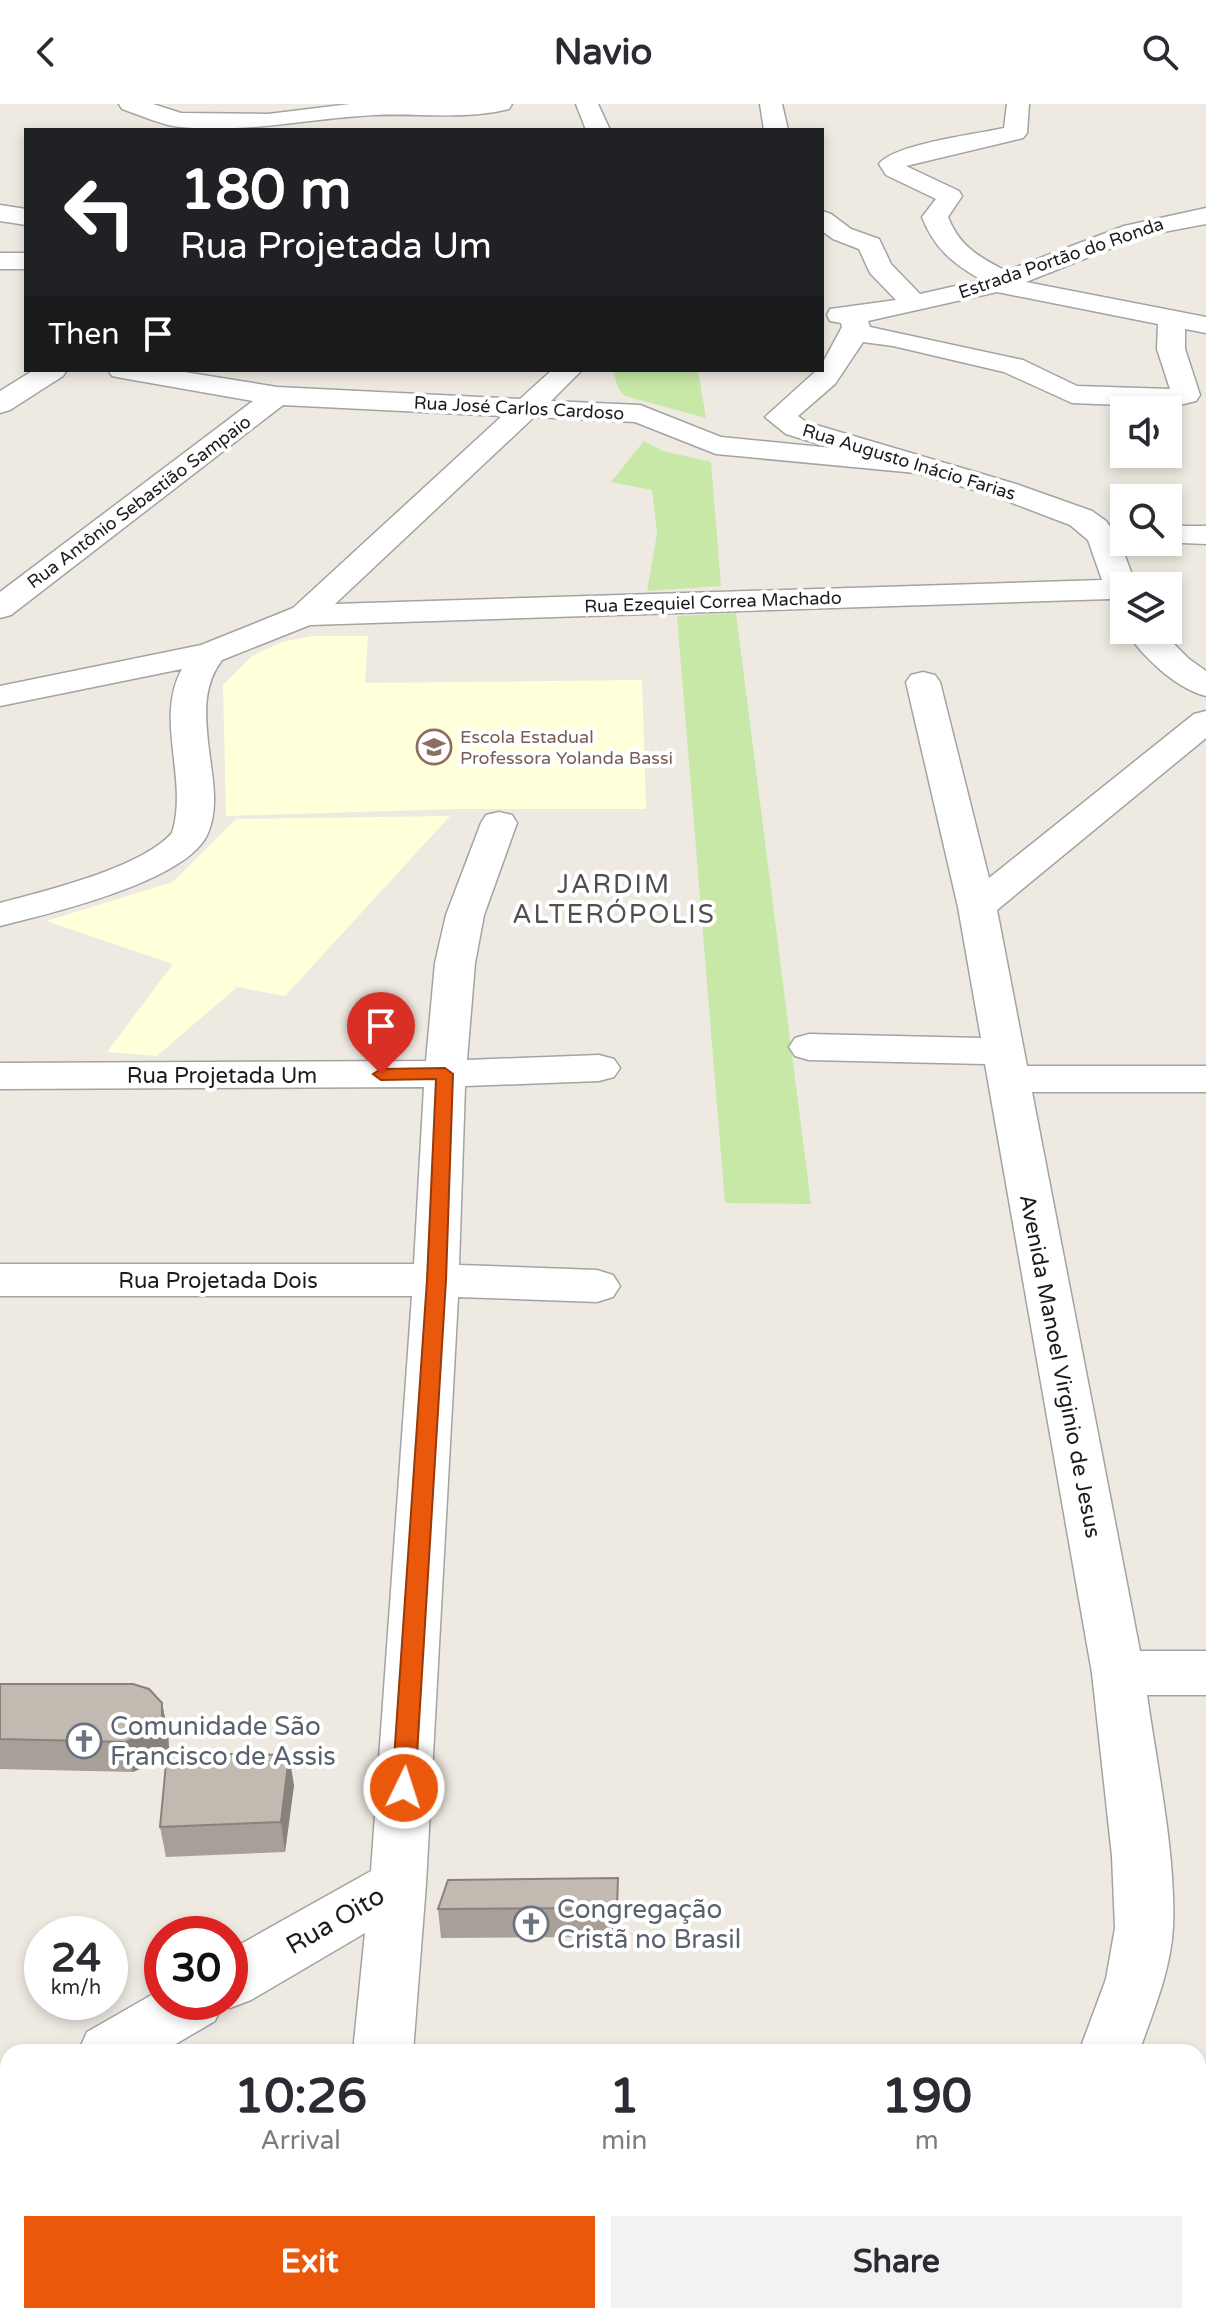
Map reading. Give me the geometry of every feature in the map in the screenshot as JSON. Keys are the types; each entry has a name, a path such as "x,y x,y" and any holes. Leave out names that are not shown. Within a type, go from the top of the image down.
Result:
{"street":[{"path":"587,104 597,128"},
{"path":"771,104 776,128"},
{"path":"1018,104 1015,133 909,156 891,164 895,170 950,196 935,217 946,244 999,282 1206,325"},
{"path":"131,114 155,112 179,120 268,121 374,108 489,105"},
{"path":"0,199 15,215"},
{"name":"Estrada Portão do Ronda","path":"824,317 853,324 999,282 1133,231 1206,216"},
{"path":"824,220 842,234 870,244 879,267 914,304"},
{"path":"1133,231 1191,242"},
{"path":"0,261 24,261"},
{"path":"853,324 893,338 1013,366 1072,394 1171,398 1186,395 1171,349 1172,319"},
{"name":"Rua Augusto Inácio Farias","path":"853,324 844,359 831,374 779,417 796,428 1053,506 1110,533"},
{"path":"0,404 50,372"},
{"name":"Rua José Carlos Cardoso","path":"134,372 277,396 640,414 716,445 912,465"},
{"path":"0,696 210,653 305,615 566,372"},
{"name":"Rua Antônio Sebastião Sampaio","path":"0,608 277,396"},
{"path":"1182,535 1206,535"},
{"name":"Rua Ezequiel Correa Machado","path":"305,615 1110,592"},
{"path":"1155,644 1177,666 1206,686"},
{"path":"0,915 78,892 155,863 178,851 188,839 194,804 189,704 193,673 210,653"},
{"name":"Avenida Manoel Virginio de Jesus","path":"923,682 977,907 1118,1673 1140,1856 1144,1928 1135,1979 1112,2044"},
{"path":"977,907 1206,721"},
{"path":"384,2044 398,1884 436,1280 445,1074 455,963 465,915 499,823"},
{"path":"809,1047 1206,1079"},
{"name":"Rua Projetada Um","path":"0,1076 445,1074 599,1068"},
{"name":"Rua Projetada Dois","path":"0,1280 436,1280 597,1286"},
{"path":"1118,1673 1206,1673"},
{"name":"Rua Oito","path":"248,1971 398,1884"},
{"path":"122,2044 163,2020"}],"shaded area":[{"name":"Escola Estadual Professora Yolanda Bassi","path":"313,636 368,636 365,683 642,680 646,809 455,809 226,816 223,685 252,656 282,642"},
{"path":"450,816 285,996 237,987 157,1056 107,1052 173,964 46,921 173,882 236,819"}],"green space":[{"path":"614,372 698,372 706,418 625,396 618,388"},
{"path":"644,441 663,451 711,462 721,586 647,591 657,534 652,490 611,482"},
{"path":"736,613 811,1204 725,1203 677,616"}],"building":[{"path":"0,1684 133,1684 149,1689 162,1703 162,1718 149,1731 126,1742 0,1739"},
{"path":"167,1753 289,1755 281,1822 160,1827"},
{"path":"618,1878 617,1908 438,1909 448,1880"}],"place":[{"name":"Escola Estadual Professora Yolanda Bassi","path":"434,747"},
{"name":"Comunidade São Francisco de Assis","path":"84,1741"},
{"name":"Congregação Cristã no Brasil","path":"531,1924"}],"district":[{"name":"JARDIM ALTERÓPOLIS","path":"614,899"}],"route":[{"path":"381,1074 445,1074 436,1280 404,1788"}]}
